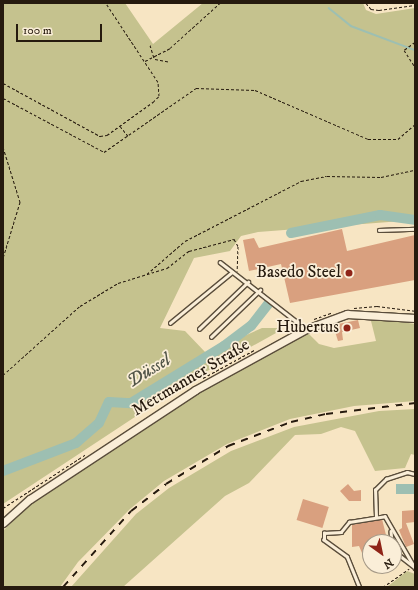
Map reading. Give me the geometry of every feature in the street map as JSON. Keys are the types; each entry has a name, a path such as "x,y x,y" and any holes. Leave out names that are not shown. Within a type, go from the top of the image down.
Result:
{"main road":[{"name":"Mettmanner Straße","path":"3,523 30,499 195,390 306,329 347,314 415,318"}],"lane":[{"path":"378,230 415,229"},
{"path":"220,262 237,276 260,290 306,329"},
{"path":"170,323 232,272"},
{"path":"199,328 248,282"},
{"path":"212,337 260,290"},
{"path":"376,517 375,490 386,479 407,472 415,474"},
{"path":"359,587 348,557 327,544 324,533 341,532 349,522 385,516 391,534"},
{"path":"390,530 414,567"},
{"path":"402,557 414,567"}],"path":[{"path":"3,82 99,135 107,135 159,96 159,84 106,3"},
{"path":"154,59 220,3"},
{"path":"366,3 371,9 379,10 415,5"},
{"path":"415,42 405,47 415,67"},
{"path":"150,44 154,59"},
{"path":"145,61 154,59 170,62"},
{"path":"3,98 104,152 196,88 255,90 368,139 398,138 408,133 414,124"},
{"path":"414,124 415,128"},
{"path":"119,126 128,136"},
{"path":"3,147 20,202 3,258"},
{"path":"147,275 185,241 301,180 322,177 381,177 415,170"},
{"path":"3,375 80,306 118,283 167,268 189,250 233,238 238,246 237,276"},
{"path":"383,587 414,567"}],"shaded area":[{"path":"3,3 125,3 153,44 203,3 363,3 366,10 376,14 415,8 415,220 258,232 241,236 230,251 194,258 160,328 185,331 206,353 262,328 277,328 276,333 191,380 3,504"},
{"path":"370,317 415,324 415,401 354,406 290,419 227,444 164,481 130,509 78,562 60,587 3,587 3,531 33,501 206,388 308,333 319,344 334,348 376,341"},
{"path":"415,409 415,455 411,454 405,468 375,471 355,431 341,427 321,434 295,435 249,483 225,496 123,587 71,587 136,514 169,488 231,451 294,427 379,411"},
{"path":"396,484 415,484 415,494 396,494"},
{"path":"407,571 415,574 415,587 387,587"}],"building":[{"name":"Basedo Steel","path":"342,229 347,251 415,235 415,280 290,303 281,264 249,271 243,240 254,238 259,248"},
{"path":"358,320 360,328 342,332 343,340 338,341 333,325"},
{"path":"348,484 354,491 361,490 361,501 349,501 340,491"},
{"path":"303,499 329,507 322,528 297,520"},
{"path":"415,510 415,522 406,523 414,544 406,547 402,534 399,530 402,528 402,511"},
{"path":"382,519 386,534 362,534 362,553 359,546 352,547 352,525"}],"waterway":[{"path":"329,8 351,26 415,50"},
{"name":"Düssel","path":"291,233 380,215 415,220"},
{"name":"Düssel","path":"3,471 76,443 99,423 109,402 131,403 224,346 251,326 269,303"}],"railway":[{"path":"63,587 131,511 166,484 228,446 291,422 326,414 415,403"}],"place":[{"name":"Basedo Steel","path":"349,273"},
{"name":"Hubertus","path":"347,328"}]}
